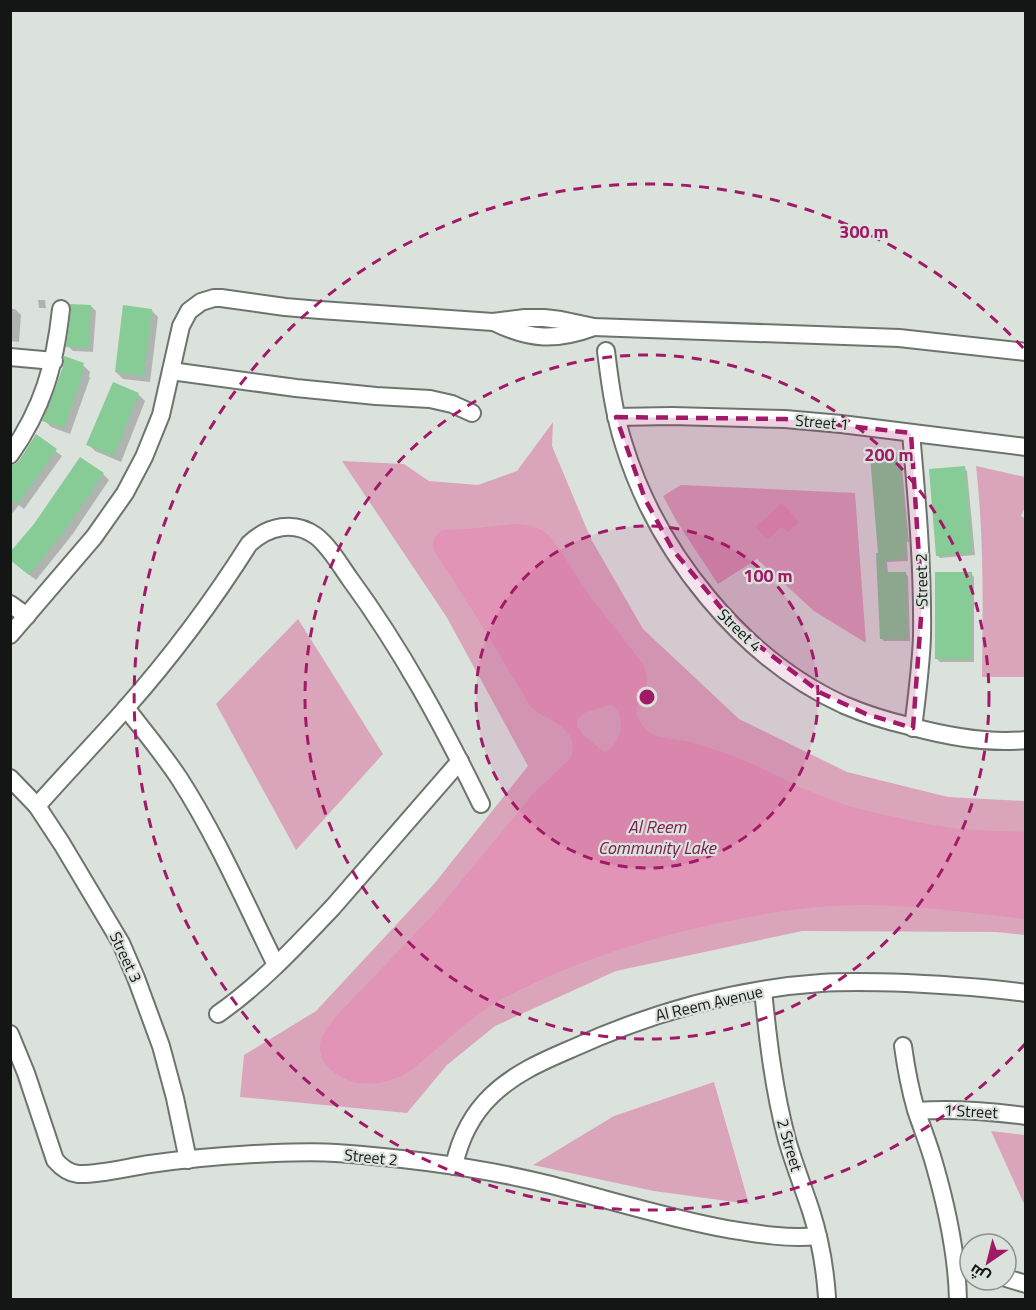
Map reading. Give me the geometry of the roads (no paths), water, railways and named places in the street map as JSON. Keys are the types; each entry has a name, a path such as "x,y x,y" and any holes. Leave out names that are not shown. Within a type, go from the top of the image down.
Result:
{"street":[{"path":"10,635 94,537 125,493 153,437 185,318 195,306 207,299 320,310 493,322 509,329 543,337 575,334 594,327 899,338 1026,352"},
{"path":"10,455 26,432 47,386 54,361 61,309"},
{"name":"Street 4","path":"606,351 616,417 633,472 654,517 673,550 710,601 760,650 800,680 866,714 913,728 961,738 991,741 1026,740"},
{"path":"10,357 54,361"},
{"path":"171,371 306,389 430,399 452,404 472,413"},
{"name":"Street 1","path":"616,417 695,416 785,419 1026,447"},
{"name":"Street 2","path":"911,433 920,539 922,604 920,667 913,728"},
{"path":"36,806 126,708 171,653 206,609 249,544 258,535 281,527 294,527 311,534 325,545 364,599 423,692 481,804"},
{"path":"10,604 27,615"},
{"path":"126,708 172,768 195,804 276,965"},
{"path":"218,1014 253,987 333,907 460,761"},
{"name":"Street 3","path":"10,778 36,806 62,844 121,943 163,1052 188,1160"},
{"name":"Al Reem Avenue","path":"454,1166 462,1138 480,1108 504,1084 533,1066 594,1038 658,1014 712,999 793,985 852,982 928,984 1026,993"},
{"name":"2 Street","path":"763,990 770,1056 778,1102 788,1142 818,1236 824,1266 826,1297"},
{"name":"Street 2","path":"10,1034 26,1073 55,1160 67,1171 83,1174 188,1160 310,1152 345,1154 454,1166 545,1183 710,1226 778,1237 818,1236"},
{"path":"903,1046 917,1111 958,1255"},
{"name":"1 Street","path":"917,1111 955,1109 1026,1116"}],"water":[{"path":"782,503 799,522 788,532 782,527 767,540 755,527"},
{"name":"Al Reem Community Lake","path":"514,524 526,525 550,536 589,595 642,663 647,683 638,705 638,719 653,735 719,751 818,794 859,809 950,828 1025,832 1025,919 924,908 845,905 776,912 695,928 610,953 555,974 502,999 483,1011 404,1075 380,1083 362,1084 336,1074 321,1056 320,1048 322,1036 330,1025 432,916 533,794 571,758 573,747 567,732 531,707 434,551 434,539 442,530","holes":["610,705 614,706 620,715 621,729 615,743 604,752 582,734 577,721 584,713"]}]}
